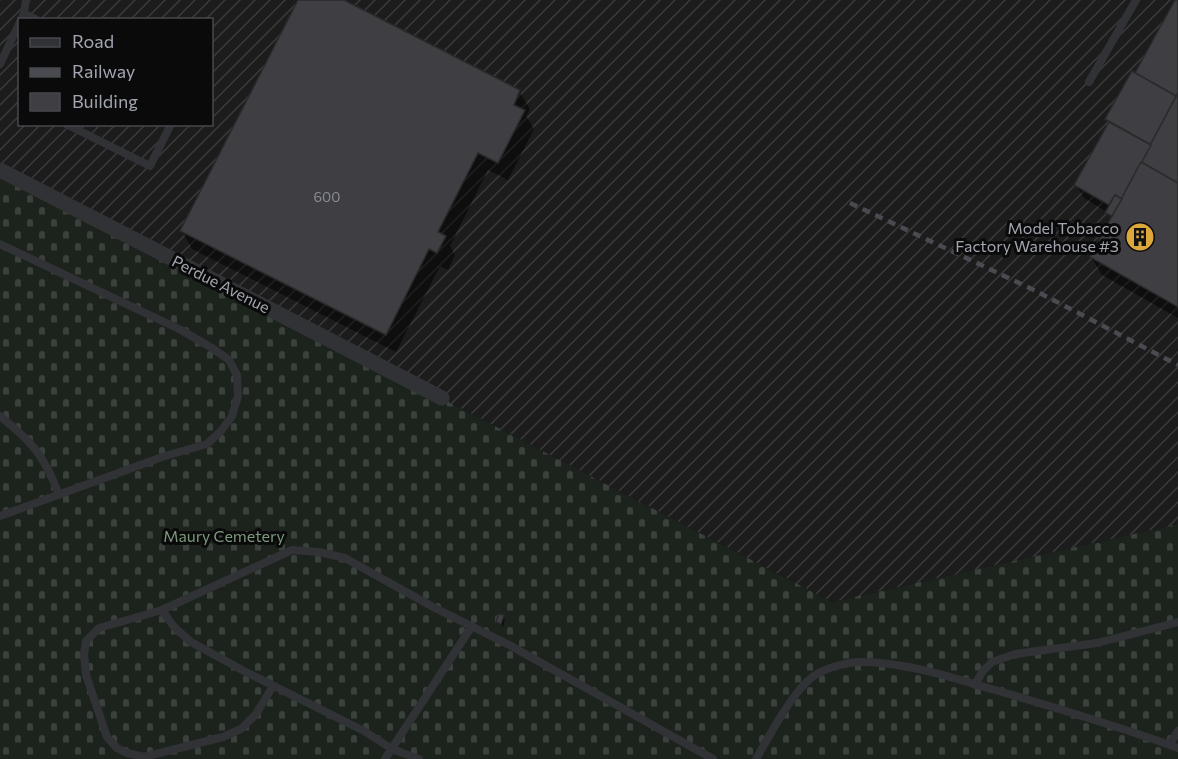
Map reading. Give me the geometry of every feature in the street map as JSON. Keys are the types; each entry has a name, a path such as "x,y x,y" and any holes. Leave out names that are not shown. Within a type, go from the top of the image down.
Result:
{"street":[{"name":"Perdue Avenue","path":"0,170 442,398"}],"lane":[{"path":"21,18 26,0"},
{"path":"1089,82 1136,0"},
{"path":"0,64 18,25"},
{"path":"70,126 150,166 170,126"},
{"path":"0,244 181,330 230,360 237,375 238,396 232,416 207,444 165,456 0,516"},
{"path":"0,416 26,437 40,454 59,495"},
{"path":"273,686 256,714 241,729 223,737 144,757 127,753 117,748 107,737 86,675 84,654 86,641 99,628 162,610 292,550 319,552 345,558 511,646 713,759"},
{"path":"162,610 174,627 191,642 364,731 392,748 419,759"},
{"path":"975,685 982,672 992,662 1015,654 1097,643 1178,622"},
{"path":"385,759 472,626"},
{"path":"756,759 799,691 815,674 862,661 897,664 975,685 1073,713 1178,748"},
{"path":"1169,745 1178,731"}],"shaded area":[{"path":"0,0 1178,0 1178,524 832,602 0,168"}],"green space":[{"name":"Maury Cemetery","path":"0,168 832,602 1178,524 1178,759 0,759"}],"building":[{"path":"298,0 344,0 520,90 514,105 525,110 498,163 478,153 438,232 446,236 437,253 429,249 386,335 180,231"},
{"path":"1175,0 1178,0 1178,93 1176,96 1135,73"},
{"path":"1132,71 1176,96 1151,145 1105,119"},
{"path":"1178,93 1178,183 1141,162"},
{"name":"Model Tobacco Factory Warehouse #3","path":"1109,122 1151,145 1122,199 1115,195 1109,205 1074,185"},
{"name":"Model Tobacco Factory Warehouse #3","path":"1141,162 1178,183 1178,307 1090,257"},
{"path":"1115,195 1122,199 1112,216 1105,213"},
{"path":"499,614 504,615 501,624 496,622"}],"railway":[{"path":"850,203 1036,291 1178,365"}],"place":[{"name":"Model Tobacco Factory Warehouse #3","path":"1140,237"}]}
